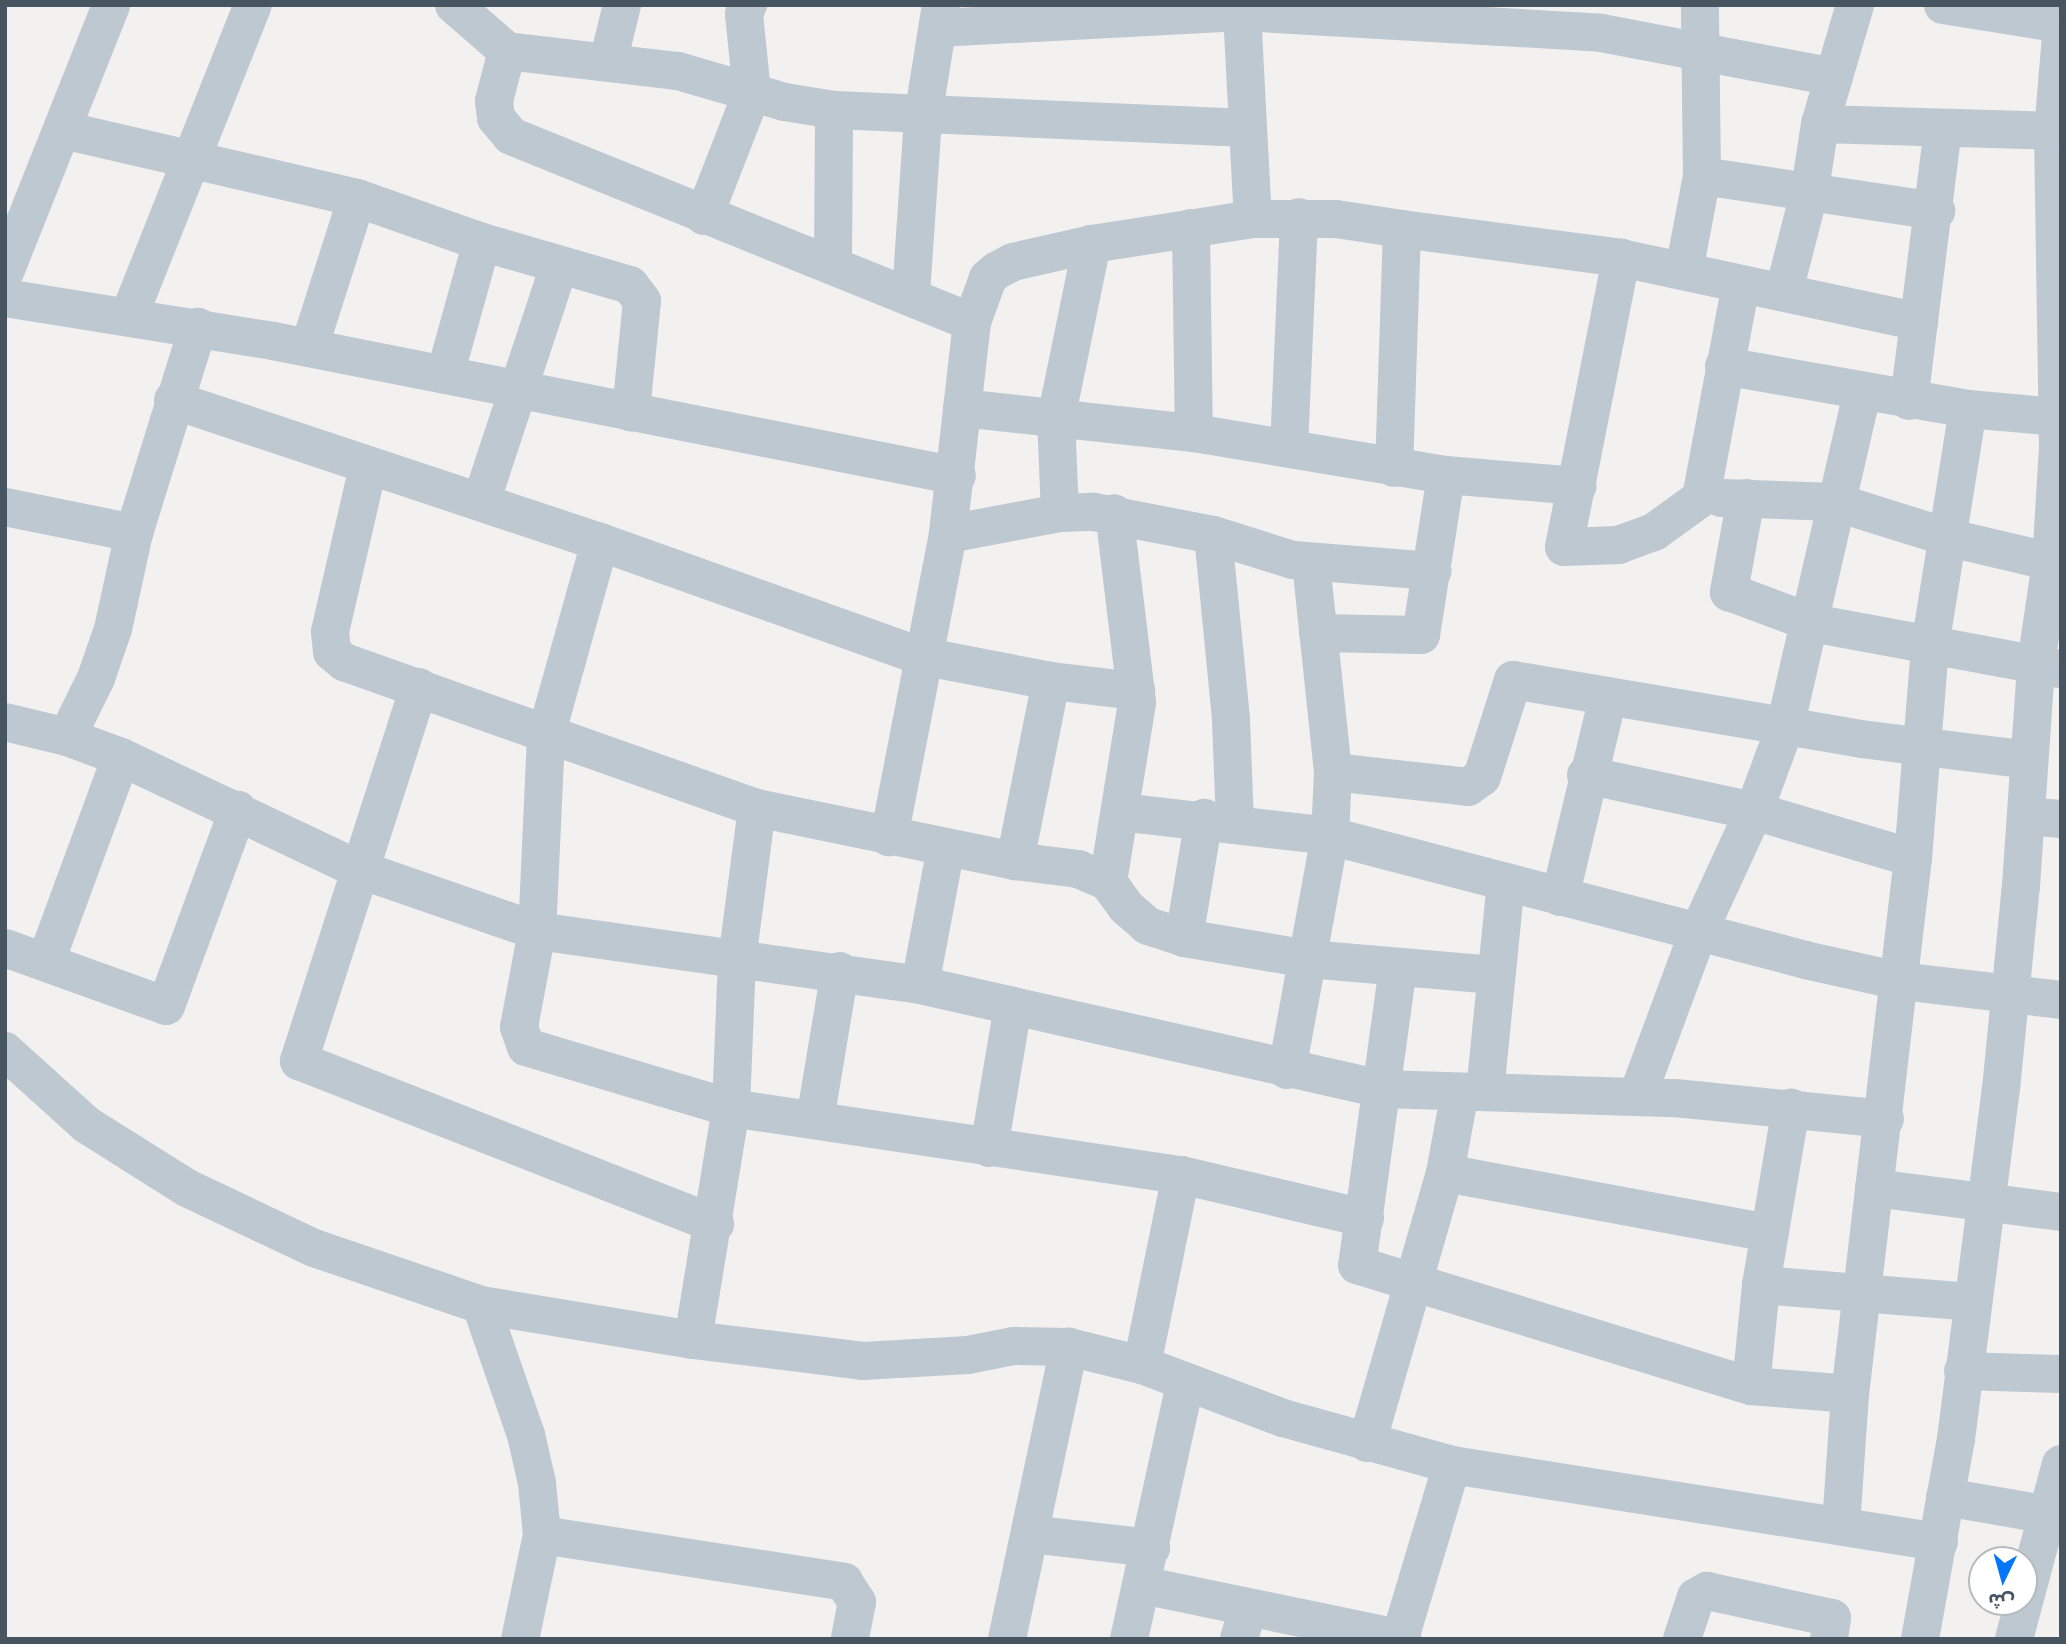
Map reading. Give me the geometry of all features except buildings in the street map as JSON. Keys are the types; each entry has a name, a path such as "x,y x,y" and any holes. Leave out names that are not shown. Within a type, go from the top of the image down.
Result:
{"street":[{"path":"5,272 111,5"},
{"path":"129,316 189,156 253,5"},
{"path":"454,5 507,51 608,62 707,77 752,93 834,110 923,117 1248,128"},
{"path":"608,62 622,5"},
{"path":"704,216 752,93 744,14 748,5"},
{"path":"1684,271 1702,176 1700,5"},
{"path":"1784,291 1810,190 1820,124 1855,5"},
{"path":"1943,5 2061,24"},
{"path":"1242,12 1252,219"},
{"path":"911,294 923,117 940,17 1242,12 1601,33 1834,77"},
{"path":"1930,1637 1939,1542 2012,993 2044,817 2029,760 2048,666 2056,563 2059,438 2058,252 2053,131 2061,35"},
{"path":"507,51 494,101 496,118 511,136 704,216 911,294 972,322"},
{"path":"833,263 834,110"},
{"path":"1820,124 2053,131"},
{"path":"1909,401 1936,211 1943,128"},
{"path":"63,130 189,156 357,198 482,242 630,285 638,292 642,301 631,412"},
{"path":"1702,176 1810,190 1936,211"},
{"path":"309,348 357,198"},
{"path":"1289,448 1299,217"},
{"path":"889,837 957,476 972,322 988,278 1013,262 1092,244 1191,228 1252,219 1299,217 1621,258 1919,322"},
{"path":"1191,228 1194,433"},
{"path":"1394,468 1402,229"},
{"path":"444,375 482,242"},
{"path":"1060,513 1056,419 1092,244"},
{"path":"1621,258 1564,547 1619,545 1654,533 1701,498 1746,498 1835,502 1950,538 2056,563"},
{"path":"481,502 559,266"},
{"path":"1701,498 1741,284"},
{"path":"5,298 198,327 957,476"},
{"path":"66,737 104,655 134,534 173,400 198,327"},
{"path":"1724,366 1862,393 1968,408 2059,438"},
{"path":"1637,1097 1698,933 1754,811 1785,727 1812,623 1835,502 1862,393"},
{"path":"173,400 600,542 921,656 1051,681 1136,691"},
{"path":"962,408 1194,433 1446,475 1578,486"},
{"path":"1841,1525 1850,1394 1874,1188 1885,1119 1913,858 1919,744 1930,647 1950,538 1968,408"},
{"path":"368,467 330,632 332,652 344,662 419,687 546,736 757,808 946,848 1078,869 1108,882 1126,907 1148,926 1184,938 1308,959 1494,975"},
{"path":"1318,633 1421,635 1446,475"},
{"path":"1746,498 1729,592 1812,623 1930,647 2048,666"},
{"path":"5,507 134,534"},
{"path":"947,534 1060,513 1114,513 1213,535 1311,562 1433,571"},
{"path":"1108,882 1136,691 1114,513"},
{"path":"1184,938 1219,820 1231,720 1213,535"},
{"path":"600,542 546,736 537,931 519,1027 526,1047 731,1108 1181,1175 1365,1218"},
{"path":"1287,1070 1329,836 1333,772 1311,562"},
{"path":"1333,772 1468,788 1482,777 1513,680 1785,727 2029,760"},
{"path":"1015,861 1051,681"},
{"path":"419,687 358,869 299,1061 715,1224"},
{"path":"1560,897 1586,775 1608,696"},
{"path":"5,722 66,737 121,757 358,869 537,931 737,960 840,971 920,985 1287,1070 1381,1089 1637,1097 1791,1108 1885,1119"},
{"path":"46,961 121,757"},
{"path":"1586,775 1754,811 1913,858"},
{"path":"693,1340 715,1224 731,1108 737,960 757,808"},
{"path":"5,948 166,1006 238,810"},
{"path":"1120,812 1219,820 1329,836 1698,933 1900,981 2061,1000"},
{"path":"920,985 946,848"},
{"path":"1367,1443 1445,1173 1472,1092 1494,975 1506,882"},
{"path":"1398,967 1357,1265 1413,1280 1751,1386 1850,1394"},
{"path":"815,1120 840,971"},
{"path":"989,1148 1013,1006"},
{"path":"5,1051 87,1125 187,1188 314,1248 481,1305 693,1340 863,1361 948,1357 1014,1346 1069,1348 1142,1365 1185,1384 1367,1443 1452,1465 1939,1542"},
{"path":"1751,1386 1761,1285 1791,1108"},
{"path":"1445,1173 1770,1233"},
{"path":"1142,1365 1181,1175"},
{"path":"1874,1188 2061,1212"},
{"path":"1761,1285 1971,1302"},
{"path":"481,1305 526,1435 537,1483 542,1535 520,1639"},
{"path":"1007,1639 1069,1348"},
{"path":"1963,1371 2061,1374"},
{"path":"1129,1639 1185,1384"},
{"path":"2014,1639 2055,1516 2061,1464"},
{"path":"1142,1585 1243,1623 1401,1639 1452,1465"},
{"path":"1945,1497 2055,1516"},
{"path":"1030,1534 1151,1548"},
{"path":"542,1535 844,1582 857,1602 850,1639"},
{"path":"1682,1639 1696,1597 1707,1591 1832,1618 1829,1639"}]}
